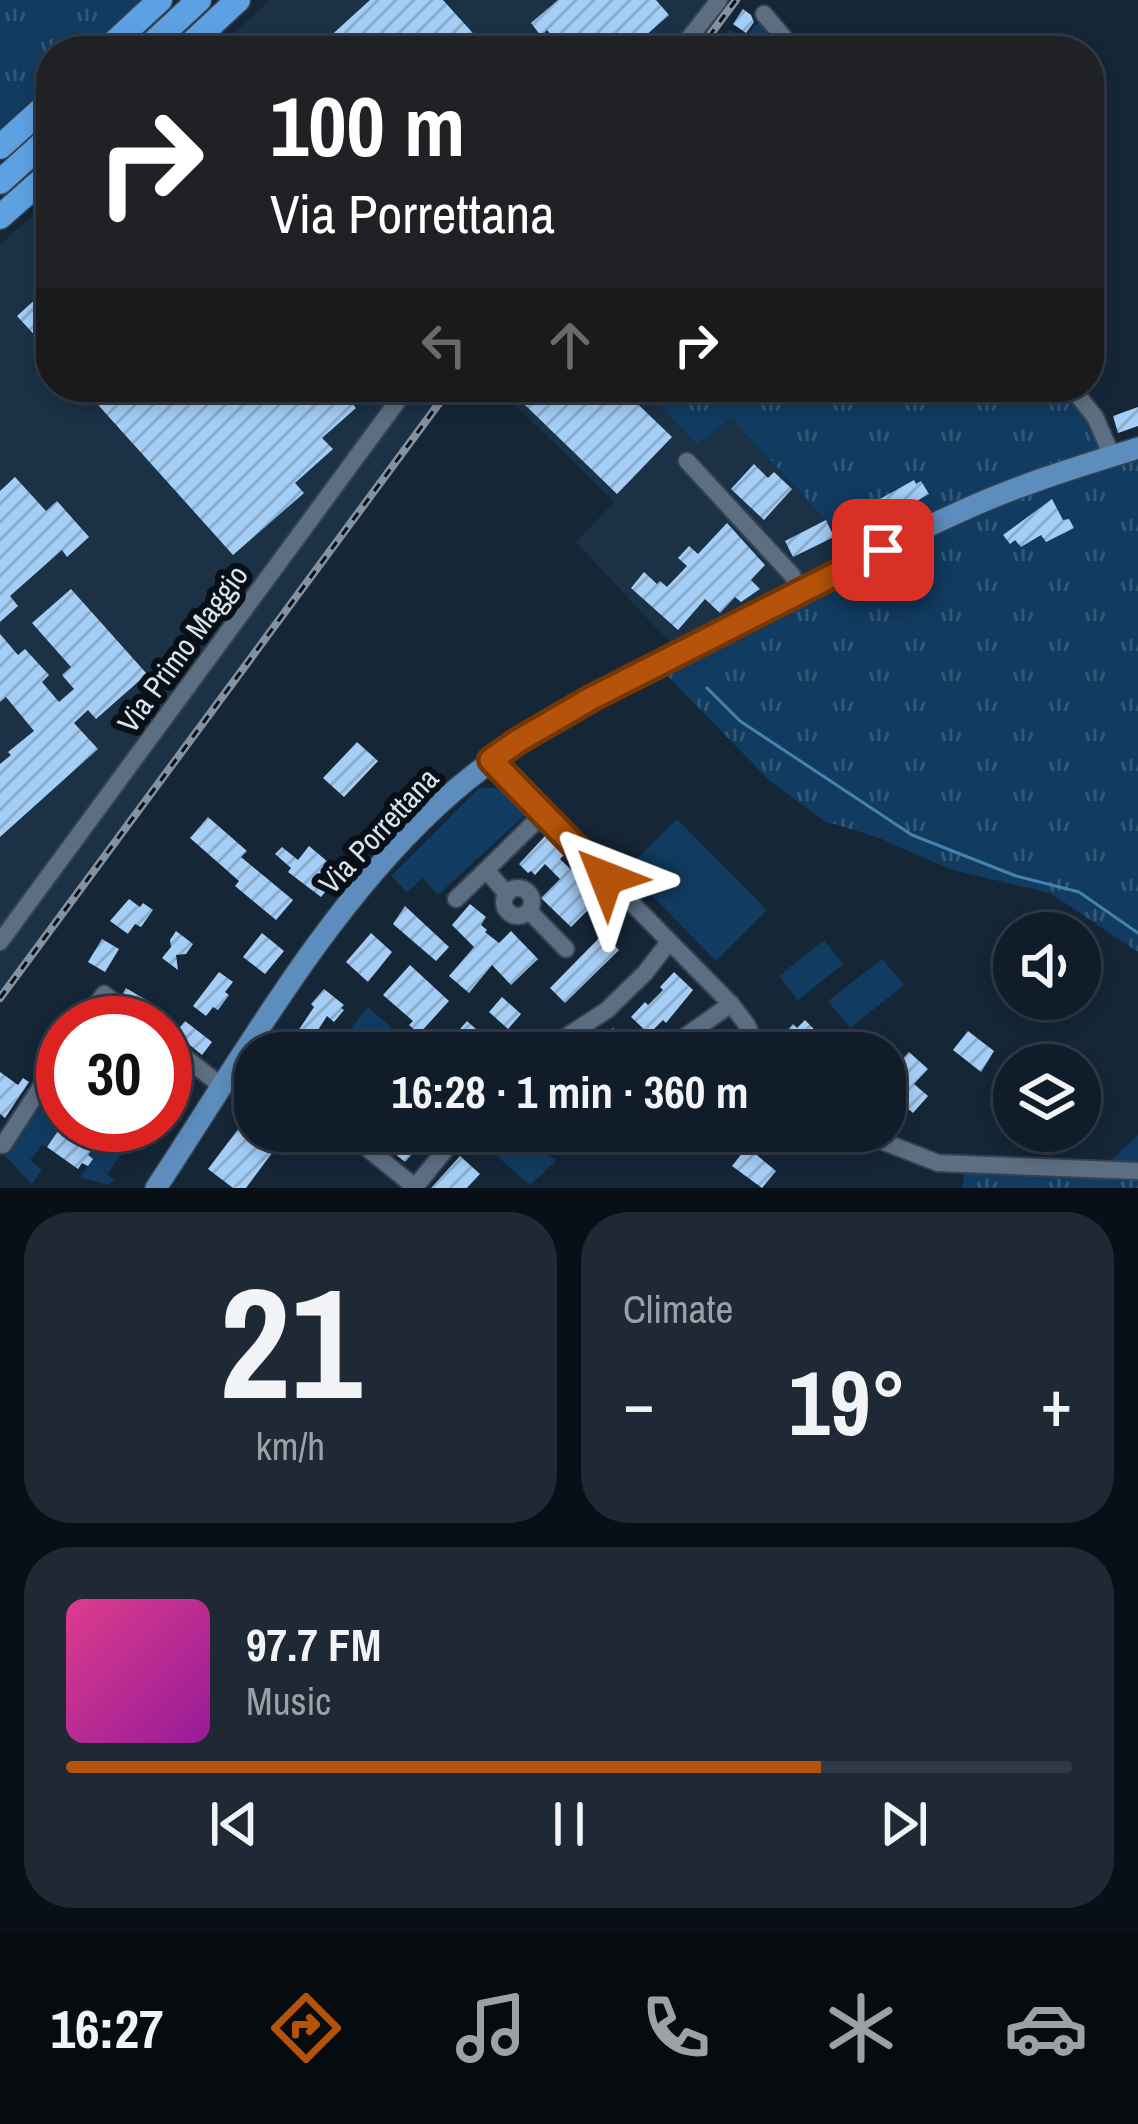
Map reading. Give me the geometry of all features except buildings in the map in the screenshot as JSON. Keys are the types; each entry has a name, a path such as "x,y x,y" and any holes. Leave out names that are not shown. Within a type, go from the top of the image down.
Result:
{"highway":[{"path":"121,36 160,0"},
{"path":"160,36 200,0"},
{"path":"199,36 238,0"},
{"path":"0,147 36,115"},
{"path":"0,182 36,150"},
{"path":"0,218 36,186"}],"main road":[{"name":"Via Porrettana","path":"260,1032 325,935 382,864 435,808 518,741 592,698 965,509 1138,448"},
{"name":"Via Porrettana","path":"156,1188 234,1070"}],"street":[{"path":"691,36 719,0"},
{"path":"767,10 785,36"},
{"name":"Via Primo Maggio","path":"0,942 397,402"},
{"path":"1084,402 1112,456"},
{"path":"687,461 792,575 800,591"},
{"path":"491,760 730,1004 750,1032"},
{"path":"456,899 543,814"},
{"path":"485,870 507,894 518,888 530,893 529,911 566,949"},
{"path":"573,1032 620,998 669,942"},
{"path":"691,1032 730,1004"},
{"path":"192,1066 220,1090 234,1093"},
{"path":"3,1145 36,1094"},
{"path":"906,1151 938,1163 1138,1171"},
{"path":"372,1152 415,1187 443,1152"}],"shaded area":[{"path":"270,0 726,0 699,36 230,36"},
{"path":"36,213 36,402 443,402 0,1000 0,245"},
{"path":"512,402 656,402 697,444 730,417 862,557 674,647 576,542 614,502"}],"green space":[{"path":"0,0 142,0 102,36 36,36 36,96 0,128"},
{"path":"761,19 776,36 746,36"},
{"path":"656,402 1073,402 1095,432 1138,458 1138,952 1101,927 1101,912 1078,912 1050,893 952,870 877,837 824,821 770,781 654,662 861,557 731,418 697,444"},
{"path":"479,788 503,788 528,808 526,814 438,895 423,878 407,892 391,876"},
{"path":"677,819 767,910 716,961 626,869"},
{"path":"824,940 843,964 798,1000 779,976"},
{"path":"882,959 904,985 850,1028 828,1001"},
{"path":"368,1007 396,1032 348,1032"},
{"path":"36,1105 36,1152 30,1160 42,1170 32,1184 4,1155"},
{"path":"1138,1135 1138,1188 962,1188 966,1165 1098,1173"},
{"path":"90,1152 124,1152 107,1174 115,1181 108,1184 80,1178 87,1167 82,1163"},
{"path":"492,1152 546,1152 556,1161 530,1185"}],"waterway":[{"path":"707,688 740,721 912,835 1016,876 1079,892 1138,933"}],"railway":[{"path":"709,36 736,0"},
{"path":"0,998 440,402"}],"route":[{"path":"606,878 491,760 592,698 883,550"}]}
